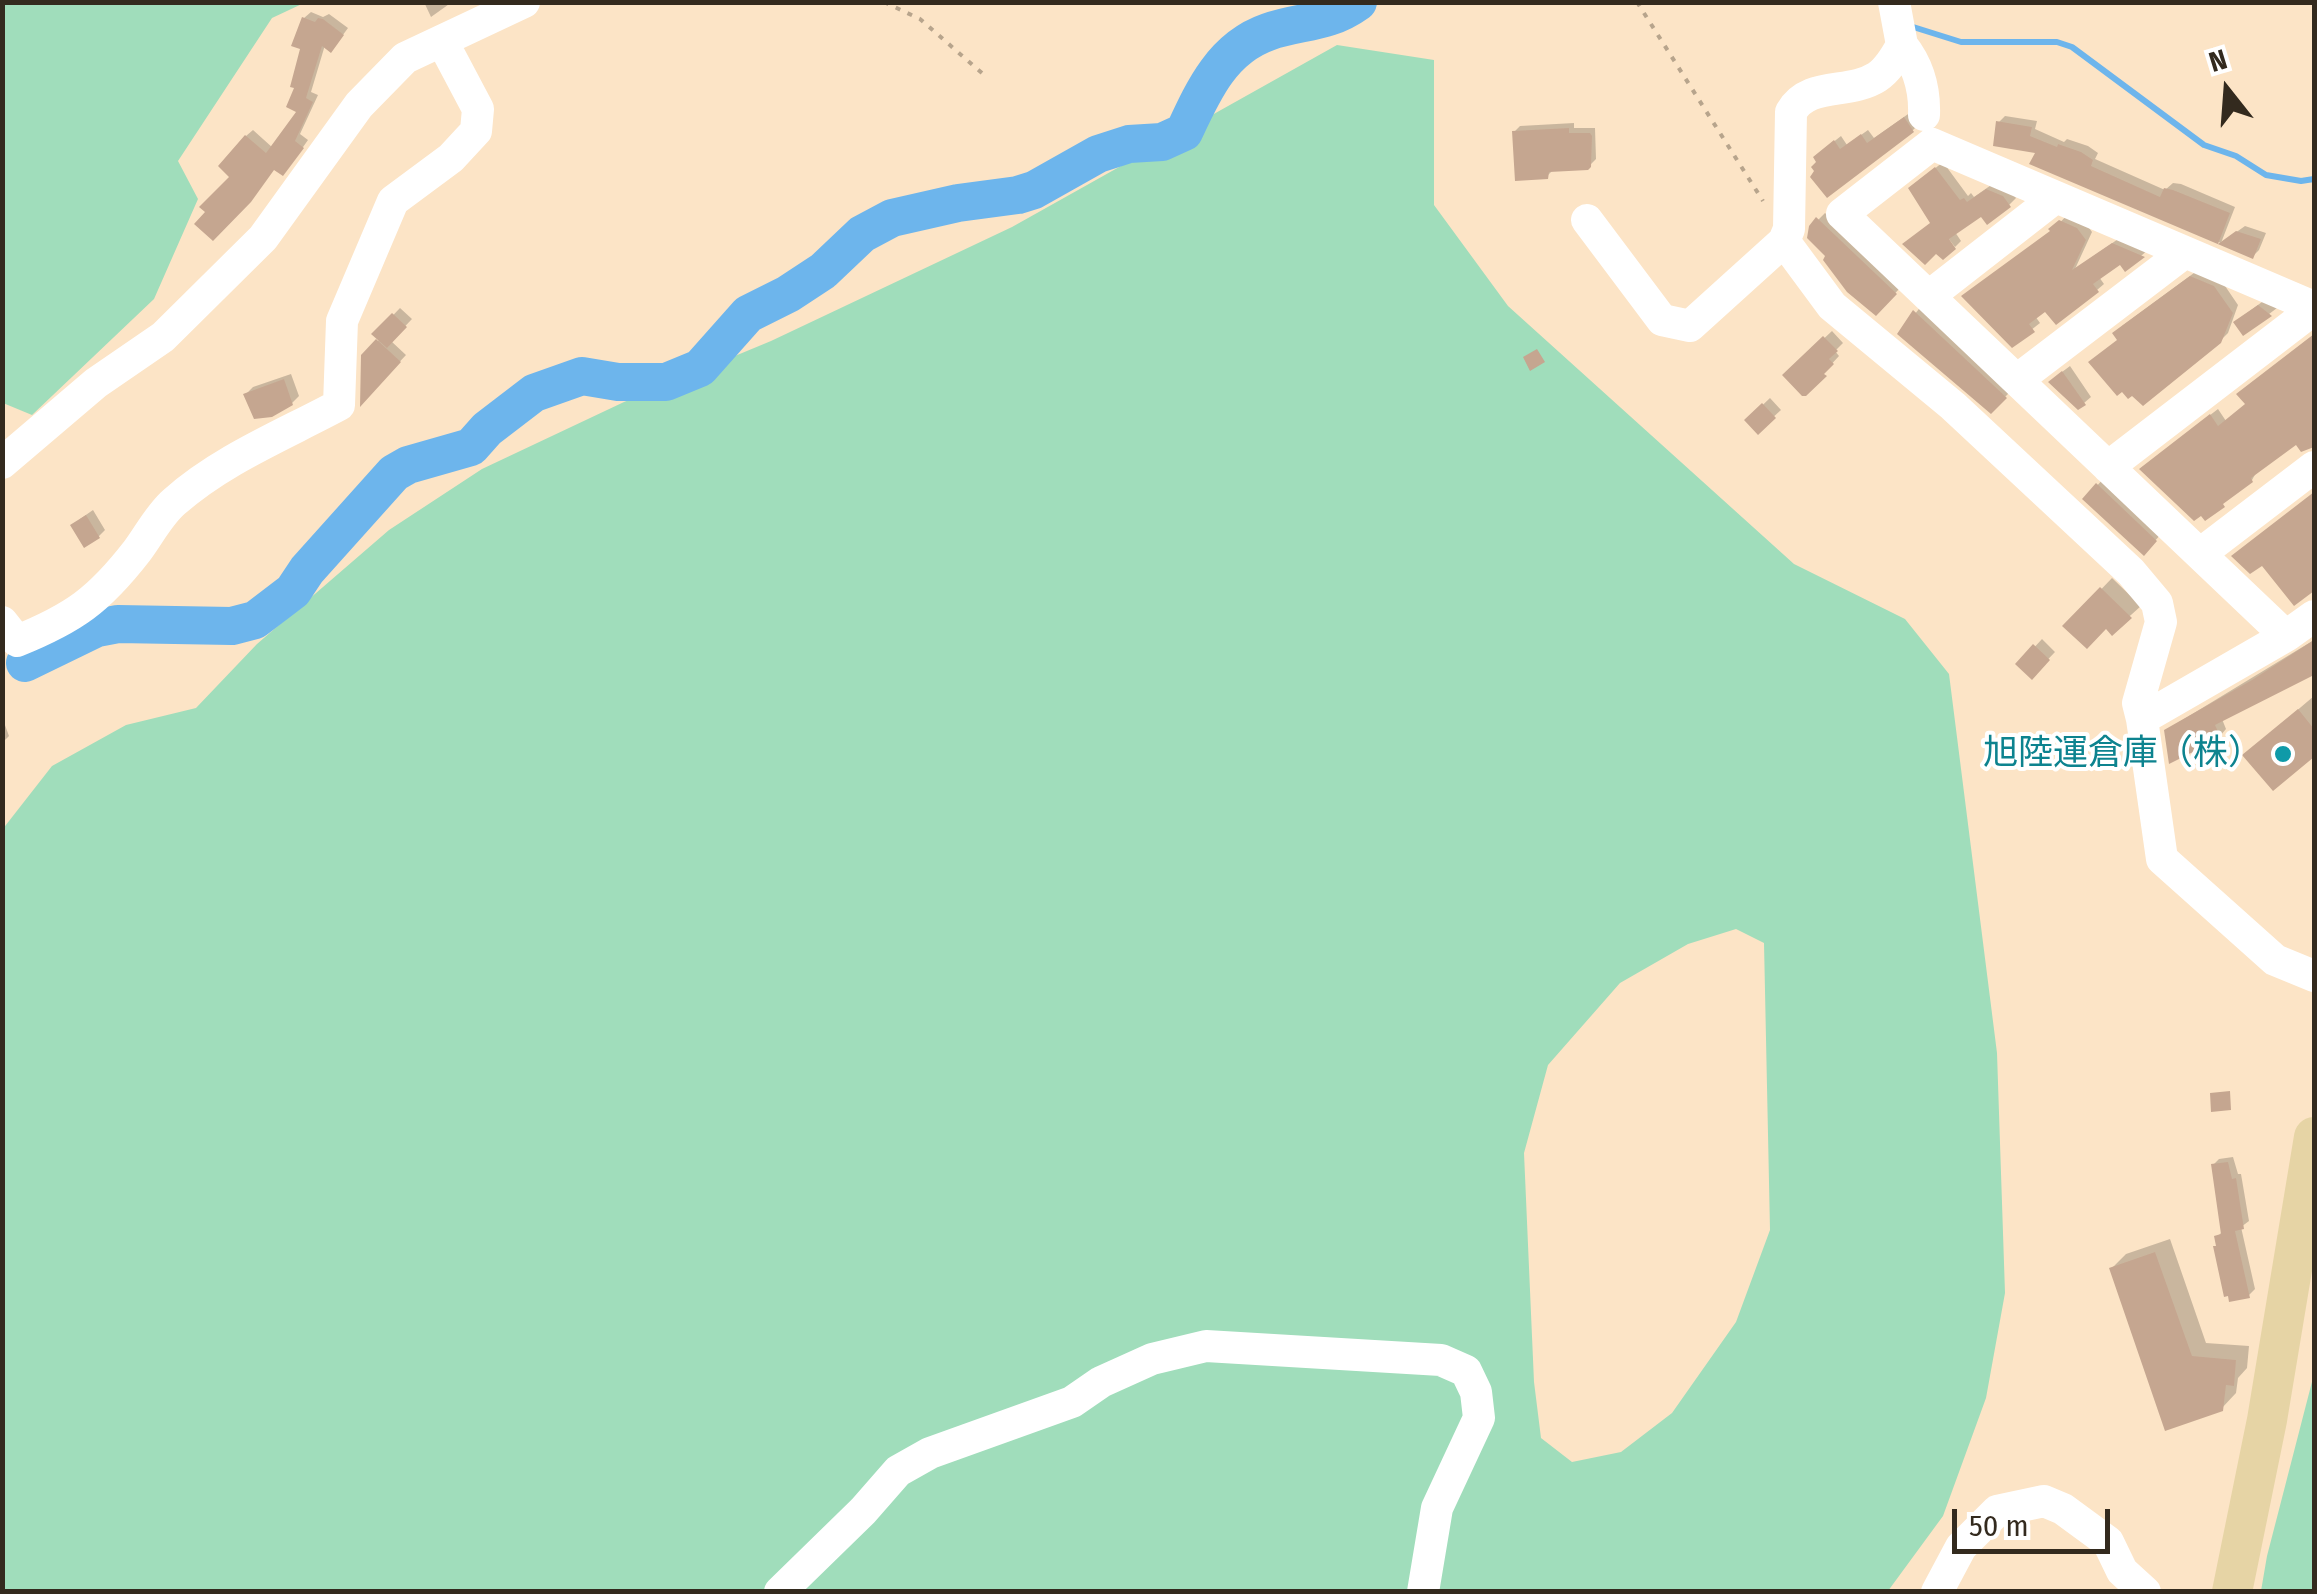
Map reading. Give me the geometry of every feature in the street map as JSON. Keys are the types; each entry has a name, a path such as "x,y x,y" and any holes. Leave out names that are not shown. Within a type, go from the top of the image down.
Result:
{"main road":[{"path":"2232,1592 2267,1420 2314,1137"}],"street":[{"path":"2,463 96,383 163,336 263,238 360,105 404,58 524,2"},
{"path":"1894,2 1902,45 1914,60 1925,98 1924,115"},
{"path":"7,637 60,624 90,603 135,554 171,504 218,468 339,406 342,321 393,201 451,158 476,131 478,109 442,40"},
{"path":"1588,220 1662,320 1690,326 1784,241 1789,229 1791,112 1797,101 1807,94 1842,90 1878,77 1902,45"},
{"path":"2108,467 2314,308 1932,144 1842,214 1929,296 2108,467 2286,636"},
{"path":"1929,296 2056,196"},
{"path":"1784,241 1832,306 1954,406 2130,572 2157,603 2161,622 2138,703 2162,859 2274,960 2314,976"},
{"path":"2017,380 2185,252"},
{"path":"2200,554 2314,466"},
{"path":"2142,719 2314,616"},
{"path":"780,1592 898,1471 930,1453 1072,1402 1101,1382 1152,1359 1206,1346 1441,1360 1466,1371 1476,1392 1479,1418 1438,1508 1422,1592"},
{"path":"1937,1592 1961,1547 1997,1510 2044,1501 2063,1509 2108,1542 2122,1571 2145,1592"}],"path":[{"path":"884,2 920,19 983,74"},
{"path":"1637,2 1781,230 1784,241"}],"green space":[{"path":"2,3 304,3 272,18 178,161 198,199 154,299 32,415 3,403"},
{"path":"1337,45 1434,60 1434,205 1508,306 1794,564 1905,619 1949,674 1997,1053 2005,1293 1986,1398 1943,1516 1888,1591 3,1591 2,830 52,766 126,725 196,708 257,644 389,530 482,469 624,402 771,341 1012,227","holes":["1736,929 1764,943 1770,1230 1736,1322 1672,1413 1621,1452 1572,1462 1541,1438 1534,1382 1524,1153 1548,1065 1620,983 1688,944"]},
{"path":"2314,1374 2314,1591 2261,1591 2267,1556"}],"building":[{"path":"302,17 315,22 323,19 344,35 331,53 322,46 306,98 313,102 295,141 304,148 283,176 274,170 251,202 213,241 194,224 205,212 199,207 229,177 218,166 245,135 266,153 296,112 286,107 294,88 290,87 300,49 291,46"},
{"path":"1904,117 1914,132 1827,198 1810,177 1816,162 1813,157 1834,140 1840,149 1861,134 1867,143"},
{"path":"1996,121 2032,127 2030,136 2081,152 2093,160 2091,166 2160,197 2164,188 2173,190 2230,213 2218,244 2236,231 2261,239 2253,259 2029,164 2035,153 1993,146"},
{"path":"1569,128 1569,133 1592,136 1588,170 1549,172 1548,179 1515,181 1512,131"},
{"path":"1935,167 1960,200 1964,198 1967,202 1986,189 2003,196 2011,207 1987,225 1981,217 1949,239 1956,249 1943,260 1936,254 1925,265 1902,244 1930,223 1908,188"},
{"path":"1816,217 1897,294 1876,316 1847,292 1823,260 1825,256 1807,238"},
{"path":"2059,220 2077,228 2086,240 2072,270 2112,243 2145,257 2125,272 2120,265 2093,284 2099,292 2056,325 2045,312 2029,324 2035,332 2012,348 1961,296 2050,231"},
{"path":"2190,276 2214,286 2233,313 2221,343 2143,406 2122,392 2117,396 2088,362 2117,340 2112,333"},
{"path":"2258,305 2272,316 2243,336 2233,322"},
{"path":"1913,310 2007,398 1991,414 1897,334"},
{"path":"392,313 407,327 387,348 371,334"},
{"path":"2314,334 2314,447 2301,452 2296,445 2251,478 2253,482 2223,504 2225,507 2205,521 2201,516 2194,521 2139,469 2210,414 2218,426 2245,404 2236,394"},
{"path":"1823,336 1838,351 1829,359 1834,364 1824,374 1827,376 1802,396 1782,375"},
{"path":"376,339 401,362 360,407 361,355"},
{"path":"1537,349 1545,362 1530,371 1523,357"},
{"path":"2062,371 2086,405 2078,410 2048,382"},
{"path":"284,379 293,405 272,417 254,419 243,394"},
{"path":"1762,403 1776,418 1758,435 1744,420"},
{"path":"2096,483 2157,541 2144,556 2082,499"},
{"path":"2314,492 2314,591 2294,606 2262,566 2250,574 2231,556"},
{"path":"86,515 100,538 84,548 70,525"},
{"path":"2100,587 2132,618 2112,636 2106,629 2087,649 2062,626"},
{"path":"2314,640 2314,675 2215,725 2221,738 2169,764 2164,730"},
{"path":"2033,644 2050,660 2032,680 2015,664"},
{"name":"旭陸運倉庫（株）","path":"2298,709 2314,729 2314,757 2273,791 2242,755"},
{"path":"2230,1091 2231,1110 2211,1112 2210,1093"},
{"path":"2228,1162 2232,1179 2236,1178 2244,1229 2235,1231 2250,1298 2229,1302 2228,1296 2224,1297 2213,1246 2214,1236 2221,1234 2211,1164"},
{"path":"2155,1252 2192,1356 2236,1360 2234,1386 2226,1385 2223,1411 2165,1431 2109,1268"}],"waterway":[{"path":"25,663 97,628 118,624 232,626 255,620 293,591 307,570 394,473 408,465 471,447 487,429 534,393 582,376 618,382 666,382 700,368 748,314 823,271 862,234 892,218 1034,190 1098,154 1129,144 1162,142 1184,132 1216,73 1238,49 1268,32 1324,18 1358,2"},
{"path":"1910,26 1961,42 2057,42 2072,47 2204,145 2236,156 2266,175 2301,181 2314,179"}],"place":[{"name":"旭陸運倉庫（株）","path":"2283,754"}]}
